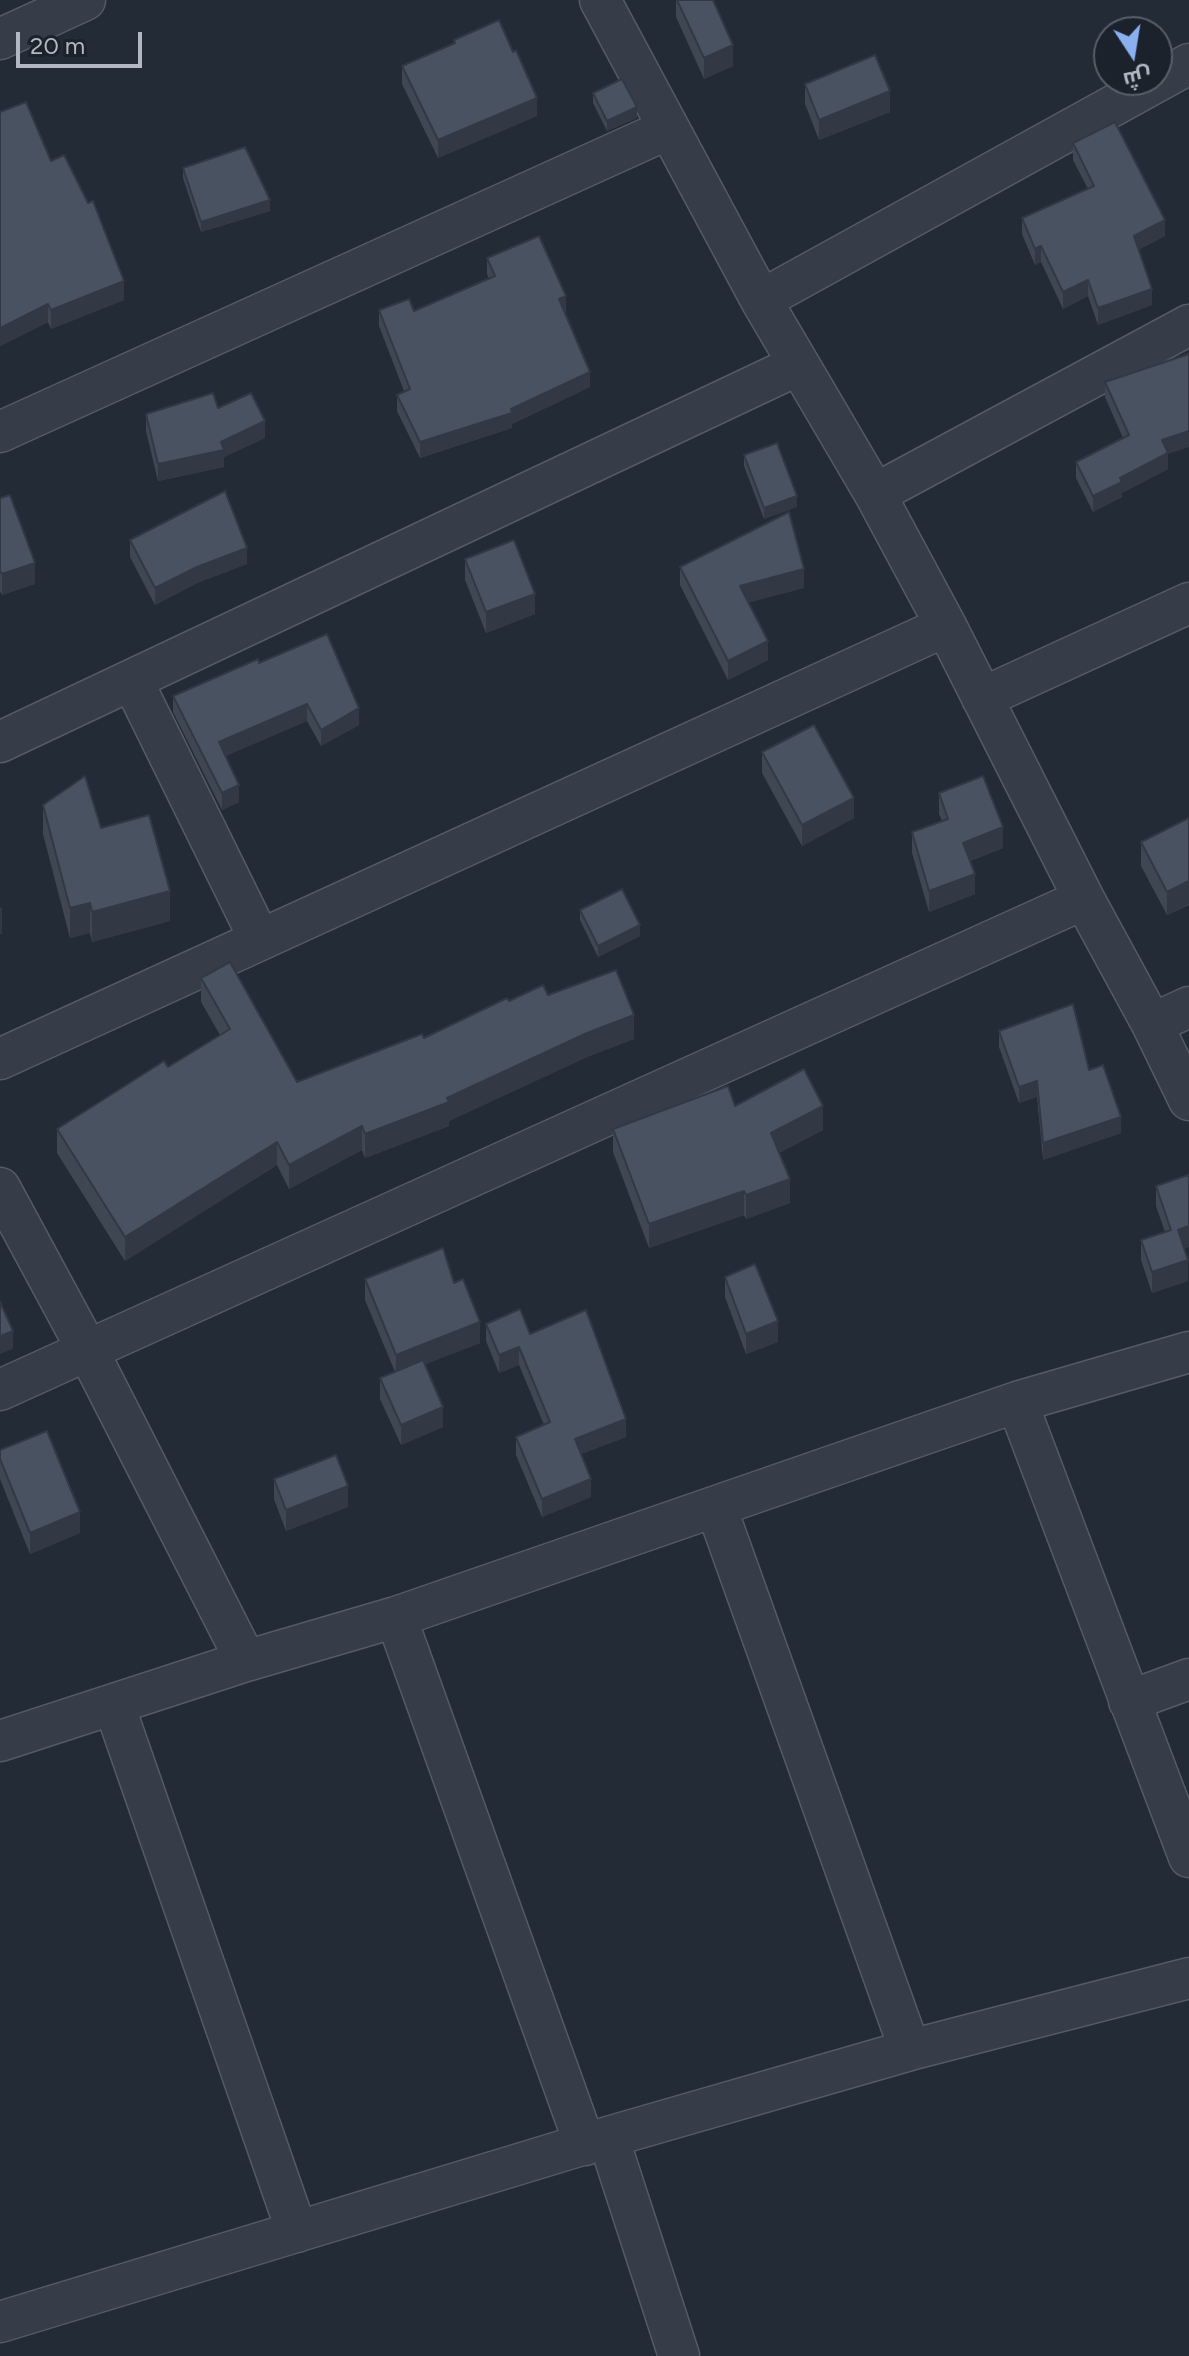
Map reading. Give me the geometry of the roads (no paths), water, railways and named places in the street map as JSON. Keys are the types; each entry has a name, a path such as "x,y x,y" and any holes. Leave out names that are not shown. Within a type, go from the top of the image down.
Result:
{"street":[{"path":"0,39 85,0"},
{"path":"603,1 761,300 875,494 946,626 1189,1100"},
{"path":"761,300 1189,64"},
{"path":"0,432 668,129"},
{"path":"875,494 1189,325"},
{"path":"0,742 798,365"},
{"path":"982,698 1189,603"},
{"path":"0,1059 946,626"},
{"path":"132,680 260,940"},
{"path":"0,1390 1084,899"},
{"path":"1152,1024 1189,1007"},
{"path":"0,1188 88,1351 246,1661"},
{"path":"0,1741 246,1661 396,1617 1017,1402 1189,1352"},
{"path":"1017,1402 1189,1857"},
{"path":"716,1507 910,2050"},
{"path":"396,1617 679,2356"},
{"path":"1129,1701 1189,1679"},
{"path":"114,1705 297,2232"},
{"path":"0,2322 597,2141 910,2050 1189,1978"}]}
